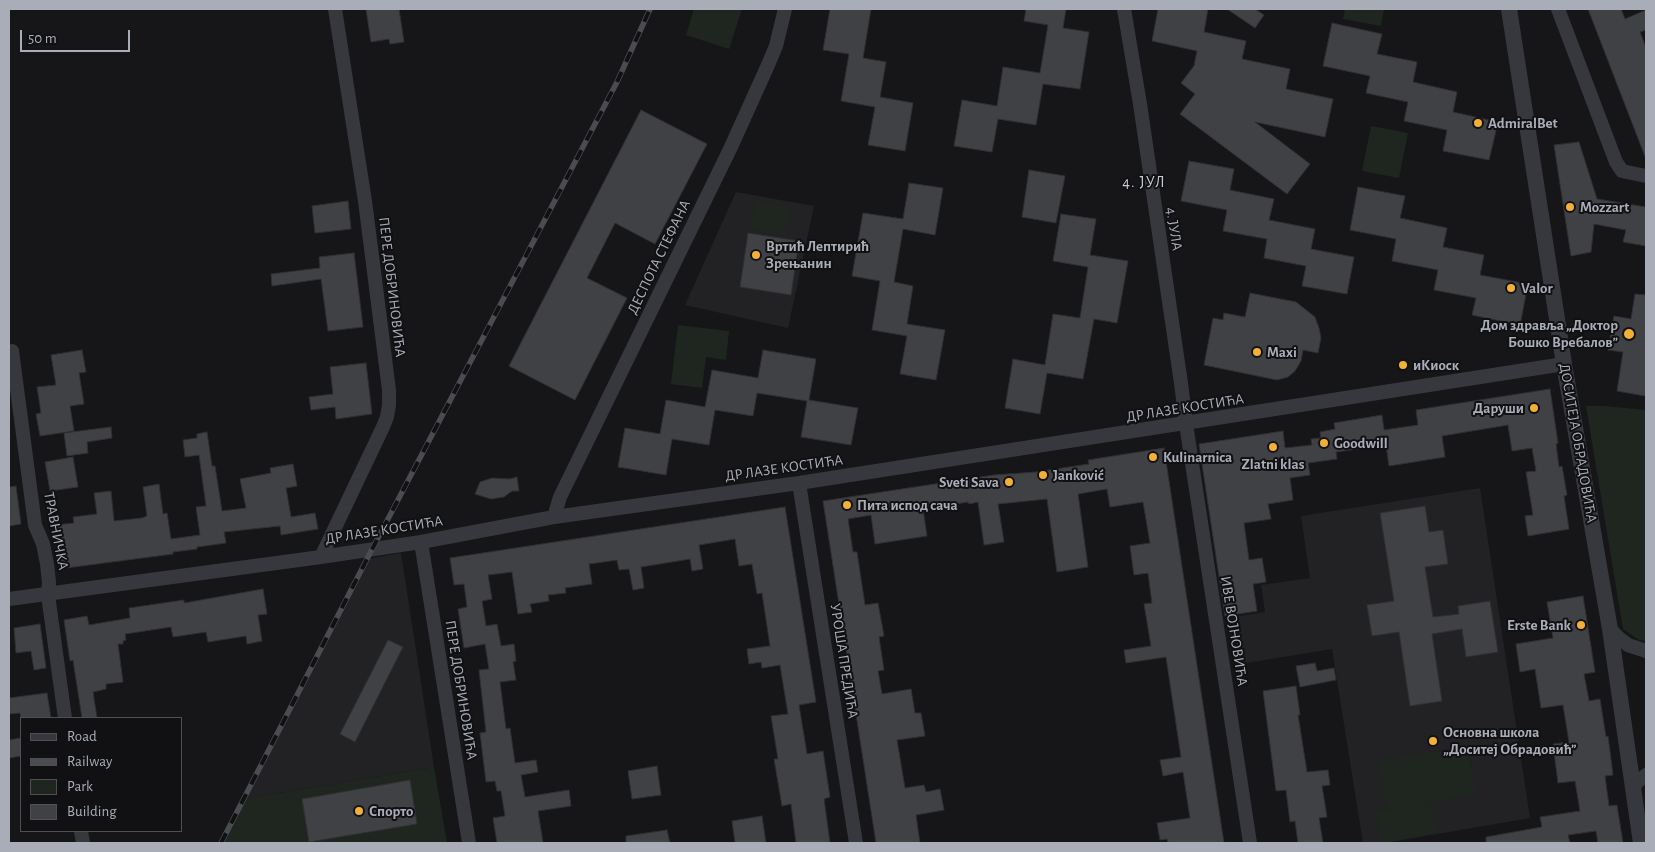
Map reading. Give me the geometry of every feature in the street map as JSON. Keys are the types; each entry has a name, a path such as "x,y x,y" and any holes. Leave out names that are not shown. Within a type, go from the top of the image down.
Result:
{"street":[{"name":"ПЕРЕ ДОБРИНОВИЋА","path":"321,557 383,427 389,406 365,202 335,9"},
{"name":"ДЕСПОТА СТЕФАНА","path":"554,517 560,497 731,147 776,46 785,9"},
{"name":"4. ЈУЛА","path":"1124,9 1140,104 1186,424"},
{"name":"ДОСИТЕЈА ОБРАДОВИЋА","path":"1509,9 1564,364 1610,629 1641,843"},
{"path":"1558,9 1616,162 1622,171 1646,176"},
{"name":"ТРАВНИЧКА","path":"12,351 35,525 43,544 47,564 48,595 65,717"},
{"name":"ДР ЛАЗЕ КОСТИЋА","path":"9,600 421,542 554,517 799,483 1564,364"},
{"name":"ИВЕ ВОЈНОВИЋА","path":"1186,424 1250,843"},
{"name":"УРОША ПРЕДИЋА","path":"799,483 856,843"},
{"name":"ПЕРЕ ДОБРИНОВИЋА","path":"421,542 469,843"},
{"path":"1610,629 1628,645 1646,651"},
{"path":"1633,789 1637,782 1646,775"}],"shaded area":[{"name":"Вртић Лептирић Зрењанин","path":"736,192 814,206 788,328 685,305"},
{"name":"Основна школа „Доситеј Обрадовић”","path":"1480,488 1530,818 1385,843 1363,843 1332,649 1240,664 1233,617 1265,612 1261,585 1310,578 1301,516"},
{"path":"401,553 434,767 244,799 367,559"}],"green space":[{"path":"694,9 742,9 729,49 686,35"},
{"path":"1345,9 1384,9 1381,26 1343,19"},
{"path":"1371,126 1408,133 1399,178 1362,171"},
{"path":"756,201 790,207 785,235 751,229"},
{"path":"678,325 729,331 726,360 706,357 702,388 671,384"},
{"path":"1586,406 1646,410 1646,641 1639,640 1623,629"},
{"path":"1468,746 1476,794 1430,802 1436,833 1381,843 1376,812 1397,808 1387,809 1379,760"},
{"path":"434,767 447,843 221,843 244,799"}],"building":[{"path":"366,9 399,9 404,42 390,44 389,39 371,42"},
{"path":"830,9 871,9 863,58 886,62 880,97 913,103 905,151 868,145 875,107 841,101 849,54 823,50"},
{"path":"1026,9 1066,9 1063,28 1089,32 1080,89 1043,84 1036,125 998,119 992,152 954,146 962,100 997,106 1003,67 1040,73 1048,25 1024,21"},
{"path":"1158,9 1208,9 1204,32 1246,41 1242,59 1290,69 1286,89 1333,99 1325,137 1255,122 1310,164 1287,194 1180,114 1195,94 1181,83 1194,66 1197,51 1152,41"},
{"path":"1227,9 1255,9 1264,15 1255,28"},
{"path":"1588,9 1621,9 1625,19 1646,10 1646,30 1640,32 1646,48 1646,159"},
{"path":"1332,23 1382,34 1377,54 1417,62 1413,82 1457,92 1453,112 1498,122 1489,160 1443,151 1447,130 1404,121 1408,102 1366,93 1370,76 1323,66"},
{"path":"641,110 707,144 655,244 615,223 587,278 627,298 575,400 509,366"},
{"path":"1579,142 1597,199 1646,207 1646,246 1623,242 1626,230 1594,224 1591,252 1571,256 1554,145"},
{"path":"1189,161 1234,169 1230,190 1274,199 1269,220 1315,229 1311,249 1354,257 1347,294 1302,286 1306,266 1264,258 1267,239 1223,231 1227,210 1181,201"},
{"path":"1029,170 1065,176 1056,223 1022,217"},
{"path":"909,183 943,188 935,235 903,229 894,282 913,286 907,324 945,330 936,380 900,374 907,336 872,330 880,281 852,276 863,213 903,219"},
{"path":"1358,187 1405,196 1400,218 1447,228 1443,247 1484,255 1480,275 1528,284 1520,325 1472,315 1476,298 1434,290 1438,270 1392,261 1396,239 1350,230"},
{"path":"348,201 351,229 315,233 312,206"},
{"path":"1061,214 1096,219 1090,255 1128,261 1117,323 1094,319 1083,379 1047,373 1040,414 1005,408 1013,359 1045,365 1053,314 1080,318 1088,267 1053,261"},
{"path":"748,233 799,241 791,295 740,287"},
{"path":"354,253 363,327 328,331 321,279 272,286 271,274 320,268 319,257"},
{"path":"1250,293 1296,302 1315,317 1321,338 1318,353 1303,350 1301,361 1295,371 1288,377 1277,380 1204,365 1213,318 1223,320 1224,313 1245,317"},
{"name":"Дом здравља „Доктор Бошко Вребалов”","path":"1635,294 1646,295 1645,396 1617,391 1623,352 1608,350 1614,316 1631,319"},
{"path":"82,350 86,372 79,373 84,404 70,406 74,431 40,436 36,414 41,413 37,387 56,385 51,355"},
{"path":"763,350 816,359 809,400 858,408 851,445 801,437 807,401 757,393 753,416 715,410 709,445 672,439 666,475 618,467 625,428 660,434 666,400 705,407 712,370 758,378"},
{"path":"366,363 372,414 336,419 335,407 311,410 309,397 333,394 330,367"},
{"path":"1550,389 1558,443 1556,444 1559,467 1562,466 1567,495 1564,496 1569,529 1528,536 1525,516 1533,515 1526,472 1536,471 1532,448 1512,451 1508,425 1442,436 1445,457 1389,466 1386,445 1336,452 1337,459 1308,463 1310,475 1290,478 1293,500 1268,504 1271,519 1244,523 1249,560 1262,558 1266,582 1253,584 1257,611 1225,616 1199,444 1283,431 1285,448 1312,445 1311,439 1321,438 1320,432 1335,429 1334,423 1382,415 1384,430 1418,425 1416,410"},
{"path":"111,427 112,438 87,442 88,453 67,456 64,433"},
{"path":"207,432 212,466 215,466 222,511 246,508 240,479 271,473 270,468 293,464 297,486 286,488 291,517 315,513 318,529 281,535 280,526 224,532 226,543 197,547 197,549 173,552 173,554 66,568 61,565 56,525 74,523 73,517 97,514 94,493 111,491 114,521 142,518 147,516 143,487 159,484 163,514 167,513 171,539 200,535 196,507 206,506 199,455 185,457 183,440 197,438 197,434"},
{"path":"1164,448 1224,843 1168,843 1167,839 1160,840 1157,823 1190,818 1183,772 1163,776 1160,760 1181,757 1166,657 1126,663 1124,650 1151,646 1144,604 1152,603 1148,573 1134,575 1130,546 1150,543 1143,502 1110,507 1107,489 1078,494 1088,567 1057,572 1047,499 998,504 1004,542 984,545 978,502 923,509 927,536 875,544 871,515 848,519 853,552 857,552 865,605 878,603 884,636 879,637 884,670 878,671 882,694 911,689 915,713 921,713 925,736 897,740 905,788 924,785 926,792 940,789 944,810 916,815 920,843 876,843 823,501 994,475 1036,472 1089,464 1088,460"},
{"path":"73,457 78,487 50,491 45,462"},
{"path":"517,477 519,491 512,491 504,497 491,499 475,494 480,482 492,478 510,479"},
{"path":"16,486 21,524 9,526 9,487"},
{"path":"1425,506 1429,532 1443,530 1448,564 1425,567 1433,617 1459,614 1458,606 1490,601 1498,652 1466,657 1462,629 1432,634 1442,701 1410,706 1399,632 1372,636 1367,605 1394,601 1380,513"},
{"path":"785,507 816,702 799,705 807,754 823,751 830,797 824,799 830,843 796,843 791,804 782,806 774,759 778,759 771,716 788,714 780,665 762,668 761,662 749,664 747,649 770,646 762,593 757,594 752,564 739,566 735,539 699,545 703,569 692,571 690,559 641,567 644,588 633,590 629,569 619,570 617,560 589,564 592,584 565,588 566,593 548,595 549,601 530,604 532,612 518,614 512,572 488,575 492,599 482,601 486,626 497,624 501,646 514,644 516,661 513,662 516,680 500,682 506,729 510,728 515,763 536,760 538,772 521,775 525,797 569,790 571,806 538,811 543,843 497,843 493,818 505,816 501,791 497,791 495,781 486,782 480,733 486,732 479,670 489,669 485,644 464,648 458,609 467,607 464,584 454,585 450,558"},
{"path":"263,589 267,614 258,615 262,641 247,644 246,636 208,642 206,632 173,637 171,627 125,634 126,640 123,641 123,644 118,644 123,682 106,684 106,689 93,692 97,717 82,717 73,660 70,661 64,620 87,616 89,625 130,618 129,608 184,600 184,603"},
{"path":"1583,596 1595,672 1584,674 1589,701 1600,699 1606,737 1608,736 1613,775 1605,776 1609,806 1617,805 1623,843 1598,843 1596,831 1568,835 1570,843 1486,843 1486,837 1542,827 1540,817 1580,811 1575,781 1558,783 1553,744 1569,742 1563,705 1541,708 1535,669 1520,672 1516,644 1553,638 1547,602"},
{"path":"40,624 46,668 34,670 31,651 16,653 14,628"},
{"path":"388,640 403,647 355,742 340,734"},
{"path":"1315,663 1317,671 1334,668 1336,680 1300,687 1296,666"},
{"path":"1296,686 1300,715 1298,715 1307,772 1328,770 1330,785 1322,786 1327,817 1319,818 1323,843 1298,843 1295,821 1290,822 1286,790 1276,791 1263,691"},
{"path":"47,693 51,717 21,717 20,713 9,714 9,698"},
{"path":"20,738 20,756 9,758 9,740"},
{"path":"657,766 661,795 632,799 628,771"},
{"name":"Спорто","path":"410,780 417,824 309,842 302,799"},
{"path":"762,816 766,843 735,843 732,821"},
{"path":"667,830 670,843 626,843 626,836"}],"railway":[{"path":"221,843 367,559 617,82 650,9"}],"place":[{"name":"AdmiralBet","path":"1478,123"},
{"name":"Mozzart","path":"1570,207"},
{"name":"Вртић Лептирић Зрењанин","path":"756,255"},
{"name":"Valor","path":"1511,288"},
{"name":"Дом здравља „Доктор Бошко Вребалов”","path":"1629,334"},
{"name":"Maxi","path":"1257,352"},
{"name":"иКиоск","path":"1403,365"},
{"name":"Даруши","path":"1534,408"},
{"name":"Goodwill","path":"1324,443"},
{"name":"Zlatni klas","path":"1273,447"},
{"name":"Kulinarnica","path":"1153,457"},
{"name":"Janković","path":"1043,475"},
{"name":"Sveti Sava","path":"1009,482"},
{"name":"Пита испод сача","path":"847,505"},
{"name":"Erste Bank","path":"1581,625"},
{"name":"Основна школа „Доситеј Обрадовић”","path":"1433,741"},
{"name":"Спорто","path":"359,811"}],"district":[{"name":"4. ЈУЛ","path":"1144,182"}]}
